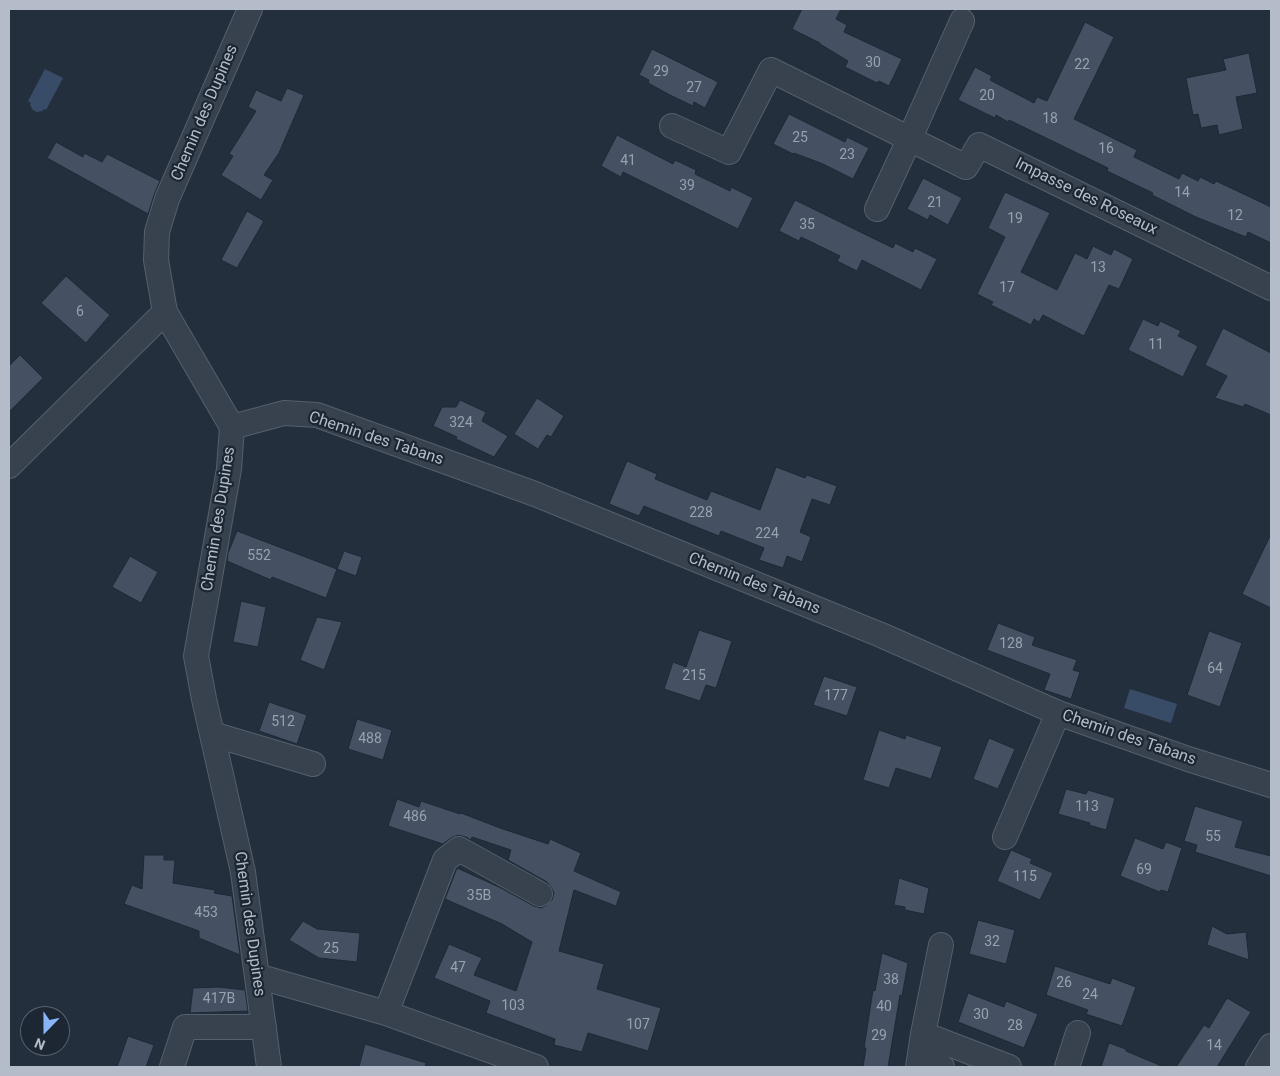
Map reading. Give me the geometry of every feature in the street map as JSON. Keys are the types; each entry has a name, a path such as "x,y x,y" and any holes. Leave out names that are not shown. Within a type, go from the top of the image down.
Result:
{"street":[{"name":"Chemin des Dupines","path":"250,9 168,200 158,232 156,260 165,312 232,427 229,469 196,656 243,872 269,1067"},
{"path":"876,209 962,21"},
{"name":"Impasse des Roseaux","path":"672,126 729,152 771,70 966,167 979,145 1271,288"},
{"path":"9,466 165,312"},
{"name":"Chemin des Tabans","path":"232,427 284,413 317,415 535,494 881,635 1058,713 1188,759 1271,785"},
{"path":"1005,837 1058,713"},
{"path":"212,734 313,764"},
{"path":"386,1013 445,860 459,849 540,894"},
{"path":"941,944 919,1063 942,1067"},
{"path":"257,976 386,1013 536,1067"},
{"path":"172,1067 185,1027 264,1027"},
{"path":"1068,1067 1078,1032"},
{"path":"923,1034 1009,1067"},
{"path":"1258,1067 1271,1046"}],"water":[{"path":"45,69 63,78 46,110 37,112 33,110 30,105 31,103 28,101"},
{"path":"1130,689 1177,704 1171,723 1124,708"}],"building":[{"path":"802,9 841,9 836,19 847,25 844,32 902,59 889,86 879,81 877,83 845,67 848,61 820,43 792,29"},
{"path":"1085,22 1114,37 1074,119 1137,150 1134,157 1179,179 1182,173 1198,181 1200,177 1214,184 1216,181 1271,207 1271,243 1248,232 1246,237 1196,217 1152,195 1153,193 1107,171 1108,168 1009,120 1008,122 996,115 995,118 958,100 975,67 992,76 990,80 1034,103 1037,97 1047,101"},
{"path":"652,49 718,82 705,108 694,102 693,106 670,95 648,83 649,80 639,75"},
{"path":"1249,53 1257,93 1236,97 1243,129 1219,135 1217,125 1201,128 1198,114 1193,115 1186,78 1226,70 1223,59"},
{"path":"287,88 304,95 279,153 264,175 273,180 261,200 221,175 233,156 229,154 256,111 248,107 256,90 281,101"},
{"path":"789,114 845,142 847,137 869,148 853,179 823,164 793,154 773,144"},
{"path":"617,135 673,164 675,160 696,170 695,174 730,191 731,187 753,198 738,229 623,172 621,177 601,166"},
{"path":"56,142 83,157 84,153 102,162 107,154 160,181 148,214 47,158"},
{"path":"923,178 962,198 948,225 930,215 928,220 907,209"},
{"path":"1005,192 1050,213 1021,272 1057,290 1075,253 1087,259 1093,246 1111,255 1114,249 1133,259 1119,289 1109,285 1084,336 1043,315 1039,322 1034,319 1031,325 991,305 993,302 977,294 1005,237 988,228"},
{"path":"795,200 893,248 895,243 913,252 915,248 937,259 921,290 862,260 857,271 837,261 840,256 801,237 799,241 779,231"},
{"path":"247,211 264,221 237,268 221,260"},
{"path":"66,276 110,315 86,343 41,303"},
{"path":"1143,319 1158,326 1160,321 1181,331 1178,336 1198,346 1183,377 1128,350"},
{"path":"1223,328 1271,353 1271,415 1245,404 1243,407 1215,398 1227,376 1205,365"},
{"path":"20,355 43,378 9,412 9,366"},
{"path":"537,398 564,416 551,437 547,435 538,449 514,434"},
{"path":"460,400 486,412 482,421 508,436 494,457 433,426 442,407 456,407"},
{"path":"627,461 657,474 655,479 707,500 711,491 760,510 776,467 805,478 807,475 837,486 830,505 812,499 800,532 811,537 802,562 787,556 783,568 759,560 764,548 721,531 719,536 644,506 639,516 609,504"},
{"path":"237,531 337,569 326,598 272,577 271,580 227,561 228,553"},
{"path":"1271,534 1271,608 1242,594"},
{"path":"344,551 362,557 356,576 337,569"},
{"path":"130,556 158,572 141,603 112,587"},
{"path":"241,601 266,607 258,647 233,642"},
{"path":"317,617 342,622 324,670 300,660"},
{"path":"998,623 1035,637 1032,645 1077,660 1073,670 1080,672 1071,699 1044,690 1050,674 987,650"},
{"path":"699,630 732,641 716,688 706,685 700,701 664,689 673,662 686,667"},
{"path":"1209,631 1242,643 1220,707 1187,695"},
{"path":"824,676 857,687 847,716 813,705"},
{"path":"269,702 307,715 297,744 259,731"},
{"path":"357,719 392,730 383,760 348,749"},
{"path":"879,730 905,739 906,735 942,747 931,779 896,768 889,788 863,780"},
{"path":"989,738 1015,749 998,789 973,779"},
{"path":"1066,789 1086,794 1088,790 1115,798 1106,830 1089,825 1090,823 1058,814"},
{"path":"397,799 419,807 421,801 548,844 550,839 581,853 574,871 621,892 616,906 574,890 559,951 604,964 597,989 661,1008 648,1051 588,1033 582,1052 554,1045 555,1039 486,1013 490,1001 434,978 449,944 482,958 474,975 516,991 532,942 502,924 445,899 457,868 541,908 552,900 554,893 547,882 508,860 511,850 472,837 471,840 458,835 443,844 388,826"},
{"path":"1195,806 1243,821 1235,847 1271,856 1271,876 1195,852 1197,845 1184,841"},
{"path":"1135,838 1163,849 1166,842 1182,848 1168,892 1161,890 1160,892 1120,876"},
{"path":"1011,850 1032,859 1030,863 1053,873 1040,900 997,881"},
{"path":"144,855 164,855 164,860 175,860 173,883 215,890 214,893 232,896 240,955 199,938 199,931 124,904 132,885 142,889"},
{"path":"899,878 929,888 924,914 905,910 905,907 894,905"},
{"path":"978,920 1015,930 1006,964 969,954"},
{"path":"303,921 317,929 360,933 357,962 319,958 289,940"},
{"path":"1212,926 1227,934 1246,932 1249,960 1207,945"},
{"path":"882,953 908,963 902,996 900,995 888,1067 863,1067 873,990 875,991"},
{"path":"1055,966 1110,984 1112,978 1136,987 1122,1026 1086,1014 1088,1010 1046,995"},
{"path":"219,987 245,990 248,1011 190,1013 193,988"},
{"path":"968,993 1004,1007 1006,1001 1038,1014 1024,1048 958,1022"},
{"path":"1227,998 1251,1012 1217,1067 1176,1067 1204,1025 1209,1028"},
{"path":"128,1036 154,1045 146,1067 117,1067"},
{"path":"1109,1043 1126,1049 1126,1051 1164,1067 1101,1067"},
{"path":"365,1044 426,1063 425,1067 359,1067"}]}
